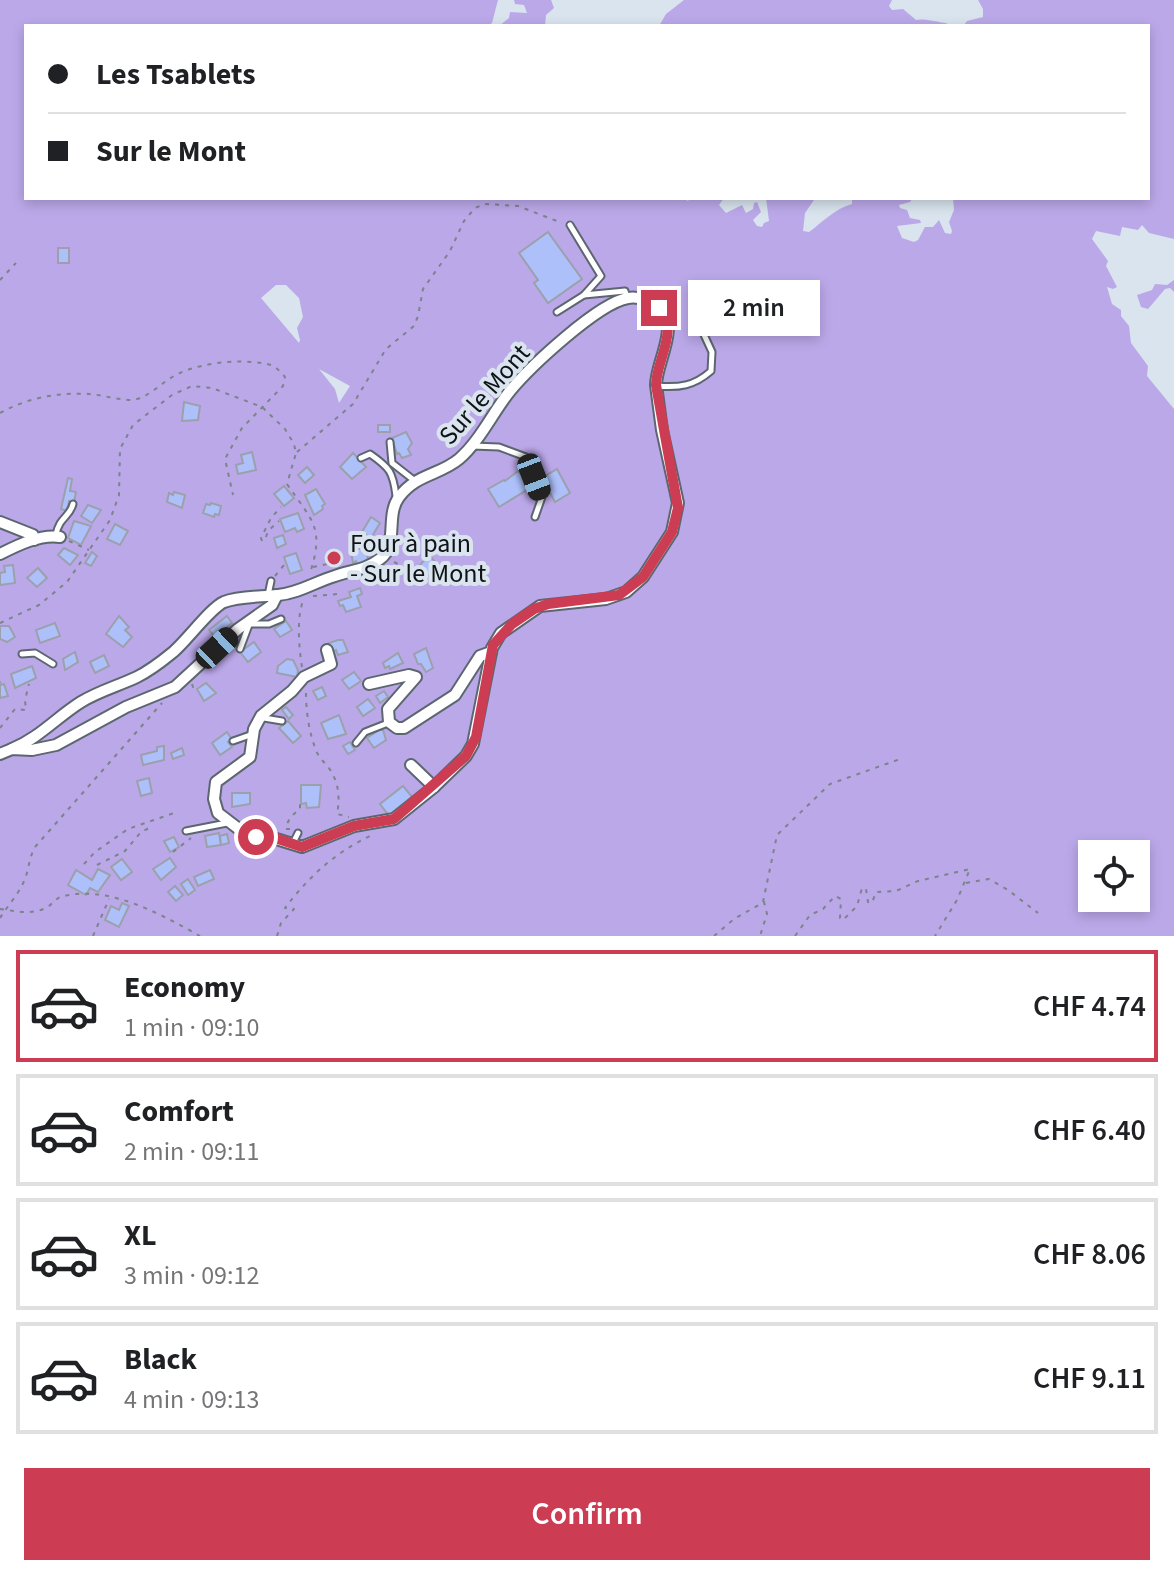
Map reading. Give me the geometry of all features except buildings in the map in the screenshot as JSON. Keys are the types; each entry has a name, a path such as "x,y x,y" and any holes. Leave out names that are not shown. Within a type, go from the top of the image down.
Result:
{"street":[{"path":"327,650 331,664 304,677 295,689 260,716 253,734 250,757 226,773 215,785 217,812 248,836 296,838 302,847 354,826 373,828 394,819 466,756 476,737 491,652 501,633 534,609 558,602 606,599 626,592 643,577 668,540 675,524 678,503 659,416 656,385 667,320 654,304 627,298"},
{"name":"Sur le Mont","path":"399,497 416,481 456,462 504,399 534,366 603,310 627,298"},
{"path":"0,754 38,737 65,713 97,692 137,677 158,663 176,650 220,604 299,595 334,576 366,567 384,555 390,540 391,514 399,497"},
{"path":"0,522 33,535 34,540"},
{"path":"0,554 34,540 58,537"},
{"path":"12,749 32,750 56,745 126,707 175,687 272,605 273,596"},
{"path":"369,684 409,675 416,677 389,706 389,722 397,728 404,728 457,693 480,656 491,652"},
{"path":"411,765 434,787"}],"lane":[{"path":"557,312 584,295 601,276 570,225"},
{"path":"584,295 625,291 627,298"},
{"path":"656,385 676,387 698,382 711,371 712,352 700,326"},
{"path":"390,442 392,463 416,481"},
{"path":"471,446 499,447 526,457 542,497 535,517"},
{"path":"361,458 370,454 388,467 393,476 396,496 399,497"},
{"path":"58,537 60,520 71,511 73,504"},
{"path":"271,581 273,596"},
{"path":"240,649 248,624 269,624 281,619"},
{"path":"22,654 35,653 53,664"},
{"path":"260,716 282,721"},
{"path":"356,743 365,732 389,722"},
{"path":"233,741 253,734"},
{"path":"186,831 229,822"}],"path":[{"path":"308,579 318,536 300,499 287,484 296,453 353,404 386,349 414,326 423,289 450,251 464,221 475,208 494,204 518,206 570,225"},
{"path":"0,280 16,263"},
{"path":"0,413 20,403 68,394 134,400 149,394 181,372 203,366 248,363 274,366 285,377 283,386 242,428 225,459 233,495"},
{"path":"0,623 39,605 67,582 90,550 110,520 119,495 120,449 133,425 155,406 192,386 212,388 253,401 285,429 296,453"},
{"path":"262,541 271,518 281,507"},
{"path":"266,537 279,521"},
{"path":"58,537 90,550"},
{"path":"384,555 408,571 421,571"},
{"path":"312,567 332,563"},
{"path":"271,581 284,565"},
{"path":"338,594 299,595 301,628 298,644 306,707 315,750 321,761 330,768 340,795 337,814 373,828"},
{"path":"0,728 15,709 25,710 29,684"},
{"path":"0,918 26,877 29,857 35,847 130,743 175,687"},
{"path":"760,936 767,914 763,902 777,835 830,784 903,758"},
{"path":"296,838 286,828 292,814 300,809 300,799"},
{"path":"84,864 128,829 174,813"},
{"path":"97,865 125,851 141,832 150,829 147,821"},
{"path":"277,936 281,923 294,909 285,908 297,892 329,859 373,828"},
{"path":"173,852 193,836 193,829"},
{"path":"795,936 810,915 823,909 835,896 841,899 840,919 847,917 857,906 862,888 866,889 868,902 872,903 876,892 896,891 918,881 970,869 935,936"},
{"path":"965,883 989,879 1038,913"},
{"path":"0,909 38,911 66,895 96,895 134,902 200,936"},
{"path":"93,936 109,898"},
{"path":"714,936 734,919 763,902"}],"shaded area":[{"path":"0,0 498,0 490,24 24,24 24,200 723,200 719,205 726,213 742,205 746,213 757,202 761,212 753,220 762,227 769,221 766,200 814,200 805,213 803,231 809,232 834,212 852,204 852,200 912,200 899,205 900,208 907,210 910,218 921,223 897,226 902,238 914,242 925,227 933,227 939,220 945,233 951,234 949,222 954,210 953,200 1150,200 1150,24 965,24 983,17 978,0 1174,0 1174,239 1149,233 1142,225 1138,230 1122,227 1120,236 1096,231 1092,239 1108,261 1106,266 1117,287 1107,287 1112,304 1121,310 1121,316 1129,326 1131,343 1148,366 1147,376 1174,409 1174,936 0,936","holes":["276,285 286,285 299,298 303,317 297,328 299,343 261,298","319,369 350,386 339,403 335,389"]},
{"path":"514,0 551,0 554,8 546,15 545,24 502,24 509,18 510,12 527,13 524,5 515,4"},
{"path":"684,0 892,0 889,6 892,10 903,9 916,20 947,24 660,24 666,14"},
{"path":"1174,280 1174,292 1170,288 1165,289 1148,309 1141,307 1137,295 1152,290 1155,284 1167,285"}],"place":[{"name":"Four à pain - Sur le Mont","path":"334,558"}],"route":[{"path":"256,837 270,837 302,847 354,826 394,819 434,787 470,750 478,728 492,648 501,633 540,606 613,597 626,592 651,567 672,532 678,508 659,416 656,385 668,330 666,316 659,308"}]}
